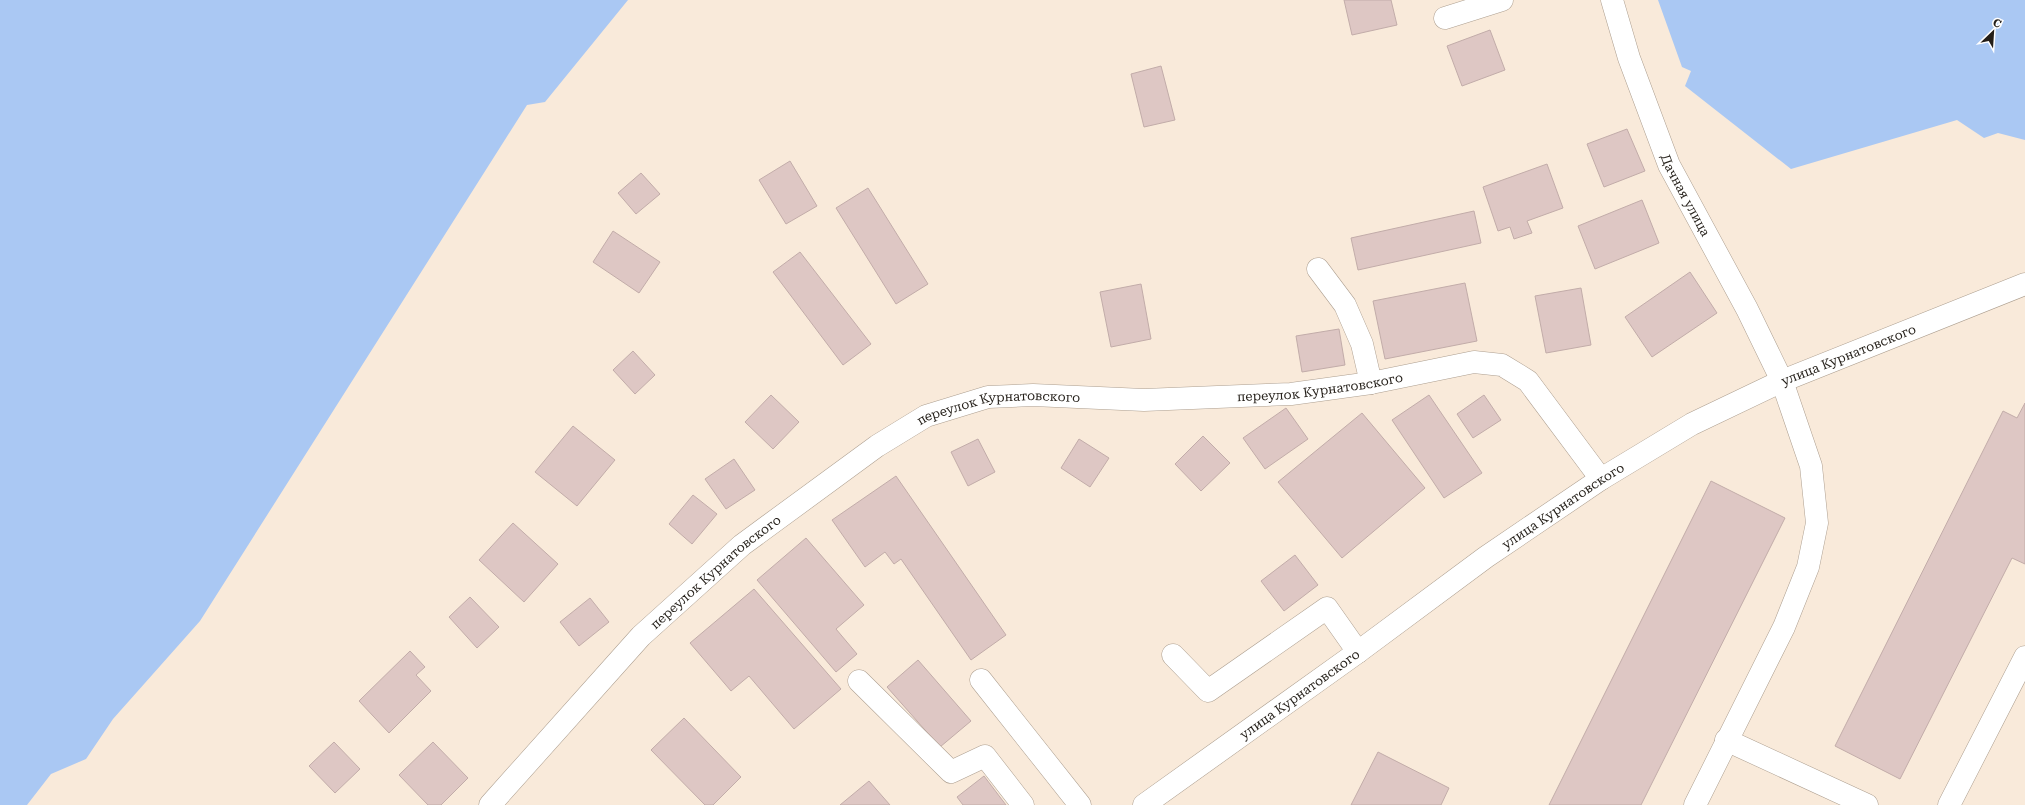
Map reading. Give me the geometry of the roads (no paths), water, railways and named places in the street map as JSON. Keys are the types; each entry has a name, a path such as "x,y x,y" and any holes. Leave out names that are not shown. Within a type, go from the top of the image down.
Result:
{"street":[{"path":"1445,18 1502,0"},
{"name":"Дачная улица","path":"1612,0 1629,58 1669,165 1747,309 1782,381 1811,466 1817,523 1808,567 1784,627 1726,740 1695,805"},
{"path":"1318,269 1345,305 1362,344 1371,383"},
{"name":"улица Курнатовского","path":"1144,805 1358,652 1486,557 1601,480 1692,424 1782,381 2025,284"},
{"name":"переулок Курнатовского","path":"490,805 641,636 736,550 877,446 926,416 988,398 1033,395 1144,400 1291,394 1371,383 1474,362 1502,365 1528,381 1601,480"},
{"path":"1173,655 1208,691 1327,608 1358,652"},
{"path":"1949,805 2025,657"},
{"path":"981,680 1080,805"},
{"path":"859,681 951,772 985,756 1023,805"},
{"path":"1726,740 1867,805"}],"water":[{"path":"0,0 628,0 545,102 527,105 200,621 113,719 86,759 51,774 27,805 0,805"},
{"path":"1658,0 2025,0 2025,140 1998,133 1984,138 1957,120 1791,169 1685,86 1691,71 1682,67"}]}
